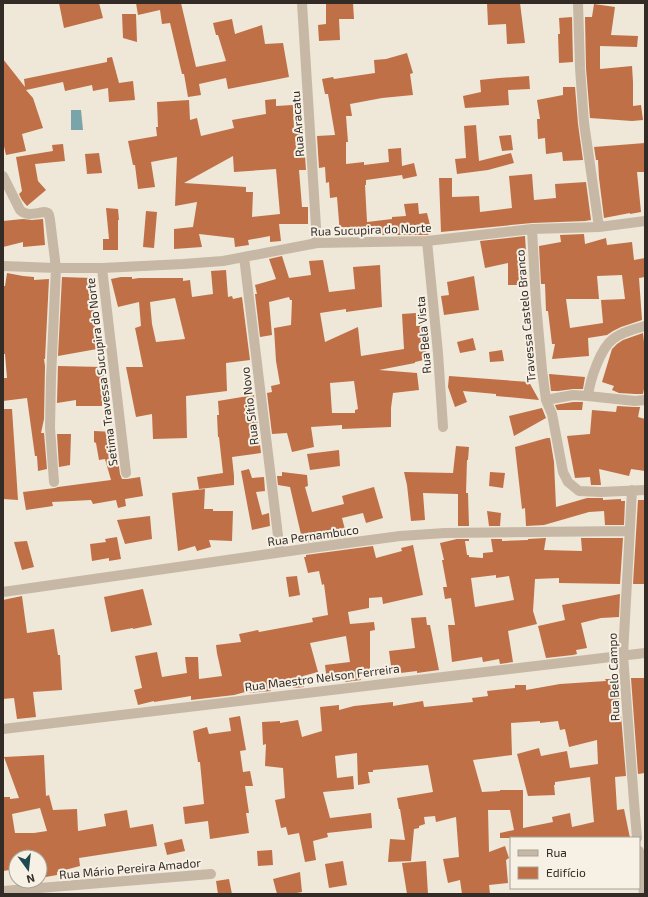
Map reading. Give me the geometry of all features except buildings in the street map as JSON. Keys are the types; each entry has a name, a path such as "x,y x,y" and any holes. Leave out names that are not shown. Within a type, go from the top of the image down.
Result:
{"street":[{"name":"Rua Aracatu","path":"302,3 317,243"},
{"path":"578,3 580,68 584,123 599,227"},
{"path":"3,176 22,212 26,214 45,212 50,215 56,268 50,428 54,482"},
{"name":"Rua Sucupira do Norte","path":"3,266 102,268 183,264 223,261 317,243 427,241 532,229 599,227 645,222"},
{"name":"Travessa Castelo Branco","path":"532,229 536,303 542,370 546,400 552,414 563,472 568,482 580,491 601,492 632,490"},
{"name":"Rua Bela Vista","path":"427,241 438,352 443,427"},
{"name":"Rua Sítio Novo","path":"244,257 280,552"},
{"name":"Setima Travessa Sucupira do Norte","path":"102,268 126,473"},
{"path":"588,396 589,385 603,349 613,339 626,332 645,326"},
{"path":"546,400 573,395 635,401 645,400"},
{"path":"632,490 645,490"},
{"name":"Rua Belo Campo","path":"632,490 623,655 638,837"},
{"name":"Rua Pernambuco","path":"3,592 400,536 445,533 630,531"},
{"name":"Rua Maestro Nelson Ferreira","path":"3,729 645,652"},
{"path":"640,860 644,894"},
{"name":"Rua Mário Pereira Amador","path":"3,891 211,874"}],"water":[{"path":"71,110 81,110 83,130 71,130"}]}
